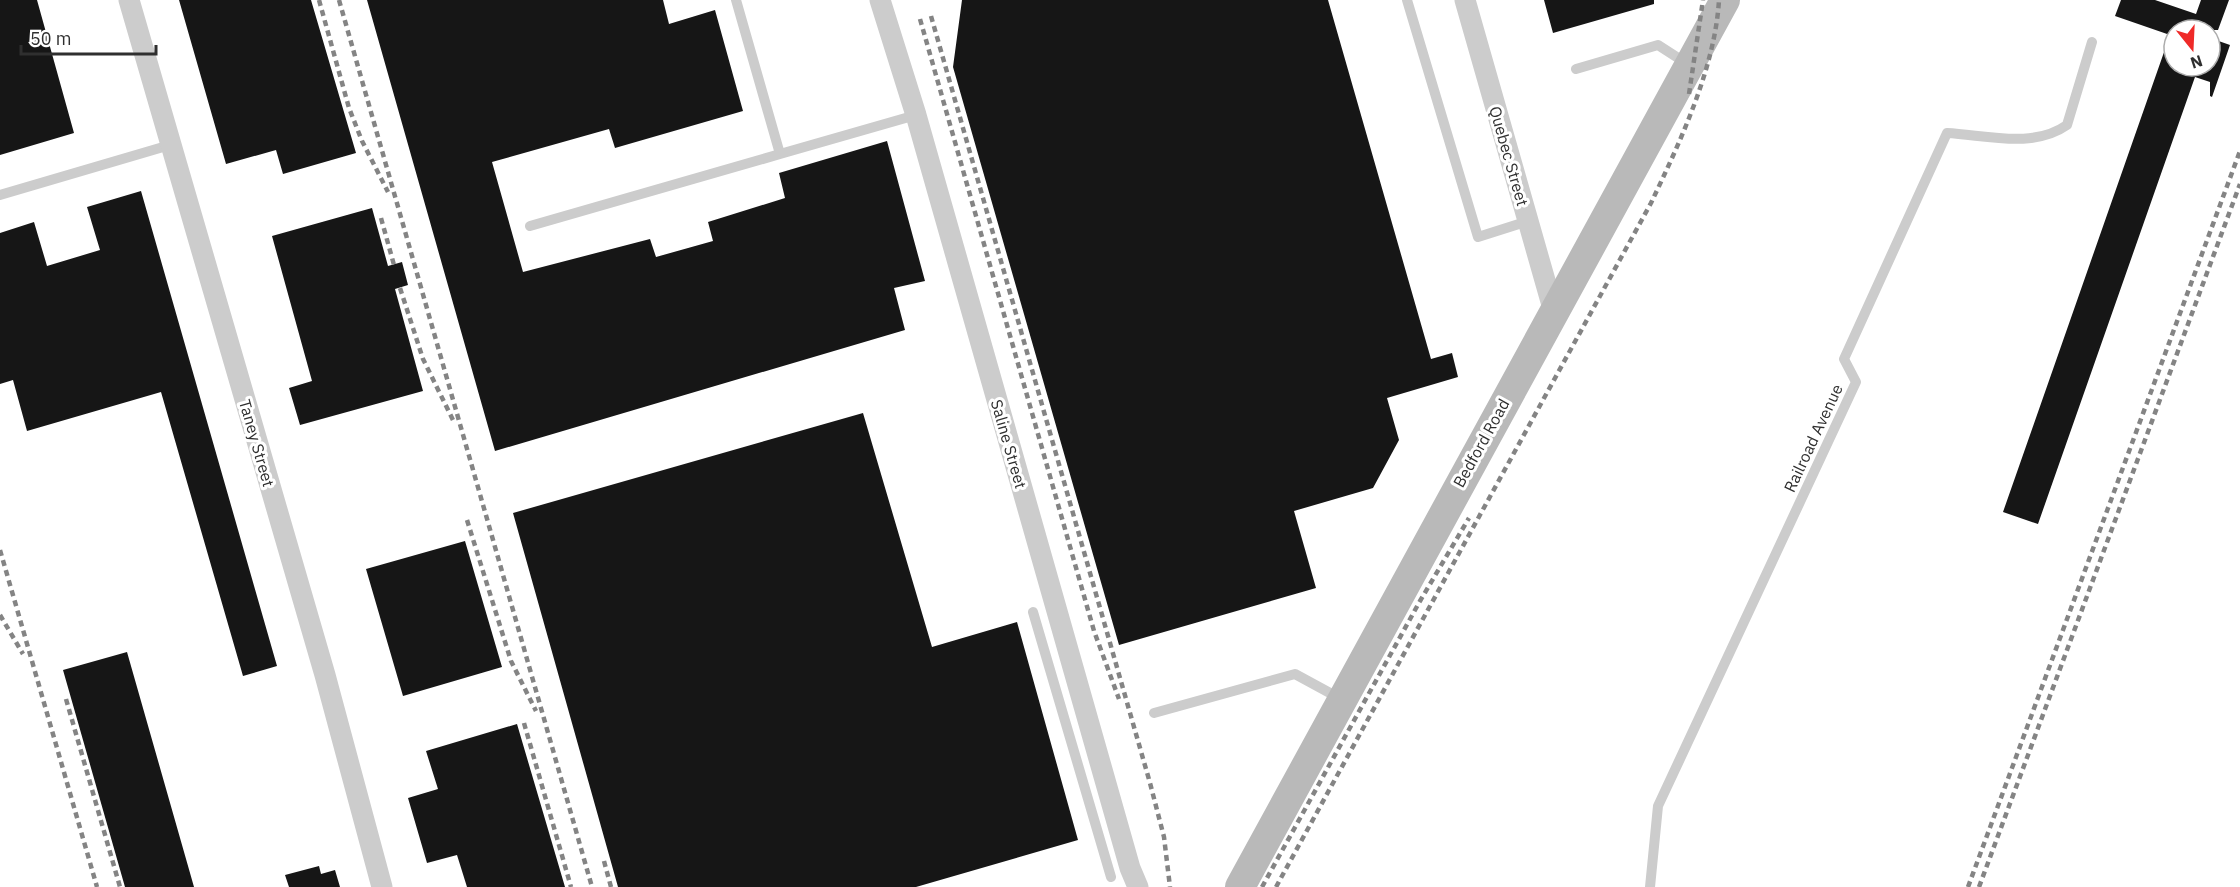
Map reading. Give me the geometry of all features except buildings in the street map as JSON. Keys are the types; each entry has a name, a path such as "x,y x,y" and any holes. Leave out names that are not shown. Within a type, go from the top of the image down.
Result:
{"street":[{"name":"Taney Street","path":"129,0 324,675 382,887"},
{"name":"Saline Street","path":"880,0 916,115 1130,868 1138,887"},
{"name":"Quebec Street","path":"1465,0 1554,312"},
{"name":"Bedford Road","path":"1240,887 1725,0"}],"lane":[{"path":"736,0 780,154"},
{"path":"1407,0 1478,237 1528,221"},
{"name":"Railroad Avenue","path":"1650,887 1658,806 1856,382 1844,359 1947,133 2013,140 2058,131 2067,125 2092,42"},
{"path":"1576,69 1658,45 1689,65"},
{"path":"530,226 916,115"},
{"path":"0,195 170,145"},
{"path":"1033,612 1111,877"},
{"path":"1155,713 1295,674 1341,699"},
{"path":"1062,710 1083,704"}],"railway":[{"path":"319,0 349,108 362,141 388,192"},
{"path":"339,0 592,887"},
{"path":"1689,94 1703,0"},
{"path":"1276,887 1651,203 1684,130 1703,78 1711,52 1719,0"},
{"path":"931,16 1150,783 1164,837 1170,887"},
{"path":"920,19 1094,631 1119,699"},
{"path":"1968,887 2240,151"},
{"path":"1979,887 2240,184"},
{"path":"381,218 394,265"},
{"path":"400,288 423,359 453,420"},
{"path":"1262,887 1420,601 1469,518"},
{"path":"467,520 511,661 536,711"},
{"path":"0,550 97,887"},
{"path":"0,615 23,654"},
{"path":"66,699 120,887"},
{"path":"524,723 571,887"},
{"path":"604,861 611,887"}]}
